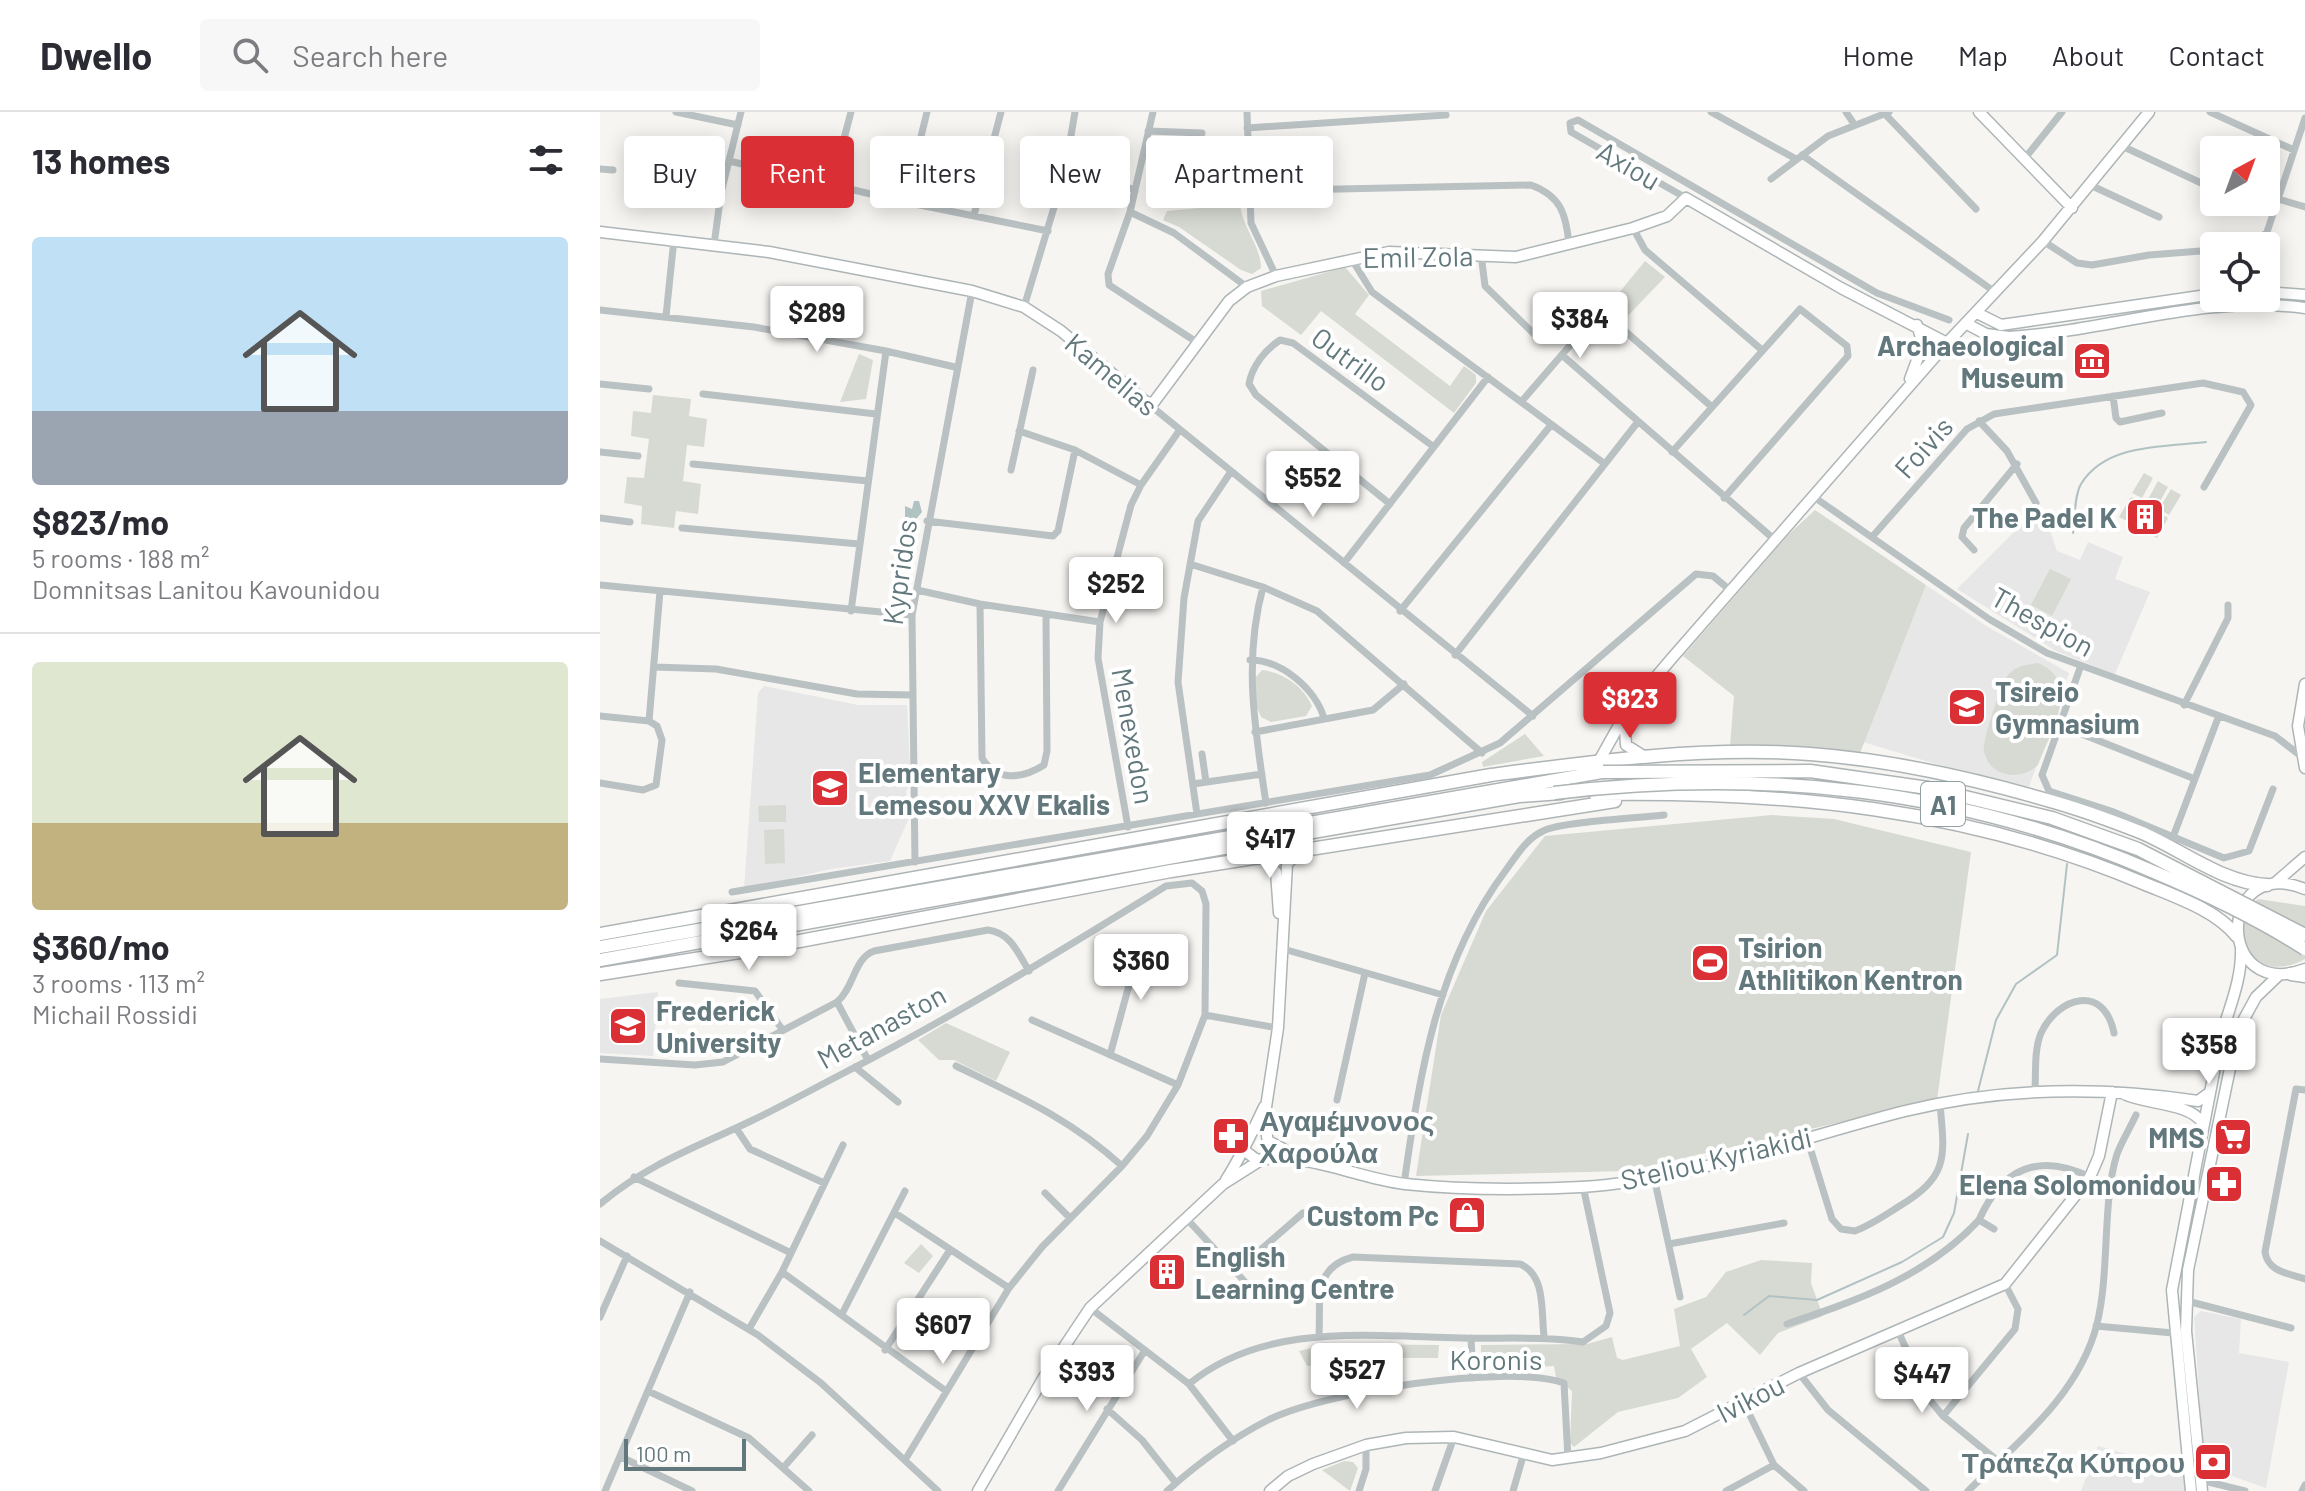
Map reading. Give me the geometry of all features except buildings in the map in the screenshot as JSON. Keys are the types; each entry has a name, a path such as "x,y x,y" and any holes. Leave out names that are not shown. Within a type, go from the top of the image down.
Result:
{"highway":[{"path":"600,934 1491,775 1755,752"},
{"path":"1601,767 1645,757 1755,752 1812,754 1903,767 2054,802 2140,832 2238,879 2271,884"},
{"name":"A1","path":"925,889 1601,767 1810,771 1928,788 2052,818 2138,849 2305,935"},
{"name":"A1","path":"901,908 1324,830 1554,793 1632,784 1714,781 1808,784 1927,800 2050,831 2217,898 2305,949"},
{"path":"1554,793 1807,799 1910,813 2044,845 2187,902 2216,918 2239,943"},
{"path":"600,974 752,950 1301,849 1605,801 1710,796"},
{"path":"780,900 925,889"},
{"path":"600,947 925,889"},
{"path":"752,950 901,908"},
{"path":"600,960 901,908"},
{"path":"2285,974 2305,976"}],"street":[{"path":"676,112 738,125"},
{"path":"725,177 741,112"},
{"path":"845,136 851,112"},
{"path":"921,136 927,112"},
{"path":"974,215 1001,112"},
{"path":"1071,136 1075,112"},
{"path":"1153,112 1132,189 1130,212 1108,274 1109,285 1198,343"},
{"path":"1247,112 1247,136"},
{"path":"1711,112 1799,157 1958,262 1995,292"},
{"path":"1846,112 1854,124"},
{"path":"1979,112 2072,208"},
{"path":"2025,158 2062,112"},
{"path":"1601,767 1627,711 1947,343 2072,208 2149,112"},
{"path":"2210,112 2225,115 2294,150"},
{"path":"1771,179 1799,157 1854,124 1887,113 1976,209"},
{"path":"1247,128 1446,115"},
{"path":"2280,193 2305,118"},
{"name":"Axiou","path":"1947,343 1795,261 1571,132 1570,123 1578,120 1877,293 1949,320"},
{"path":"1148,131 1202,133"},
{"path":"2122,146 2200,182"},
{"path":"729,161 741,164"},
{"path":"600,169 613,170"},
{"path":"1333,189 1531,185 1549,192 1565,212 1569,244"},
{"path":"2090,185 2159,217"},
{"name":"Emil Zola","path":"1151,406 1229,301 1247,287 1276,276 1389,252 1516,257 1633,228 1667,216 1686,198"},
{"path":"2280,200 2305,207"},
{"path":"714,245 719,208"},
{"path":"937,208 1048,231"},
{"path":"1024,307 1055,208"},
{"path":"1250,208 1251,223 1276,276"},
{"path":"1130,212 1174,233 1247,287"},
{"path":"1633,228 1645,250 1762,350"},
{"name":"Kamelias","path":"600,232 714,245 972,291 1024,307 1061,331 1230,473 1533,716"},
{"path":"666,316 674,239"},
{"path":"2043,241 2077,263 2092,265 2149,255 2200,251"},
{"path":"1795,261 1802,249"},
{"path":"1481,254 1485,286 1533,333"},
{"path":"1351,258 1372,292 1605,464"},
{"name":"Kypridos","path":"915,862 912,615 955,367 972,291"},
{"path":"2280,293 2305,295"},
{"path":"1977,313 2001,325 2200,296"},
{"path":"1522,401 1603,312 1611,298"},
{"path":"1967,324 1986,334 2009,337 2199,306 2305,308"},
{"path":"1672,452 1800,309 1850,351 1724,498"},
{"path":"600,310 754,327 955,367"},
{"path":"1603,312 1712,407"},
{"path":"1904,392 1922,351 1922,338 1917,325"},
{"name":"Outrillo","path":"1390,504 1256,395 1249,384 1250,373 1268,348 1280,340 1293,343 1434,447"},
{"path":"851,611 886,351"},
{"path":"1563,356 1775,540"},
{"path":"1011,470 1033,370"},
{"path":"1344,563 1488,377"},
{"name":"Foivis","path":"1872,537 1967,429 1994,414 2203,383 2243,392 2251,405 2204,487"},
{"path":"600,384 649,389"},
{"path":"703,394 876,414"},
{"path":"2113,396 2116,418 2120,422 2162,413"},
{"path":"1979,421 2017,464 2036,503"},
{"path":"1455,655 1514,584 1637,423"},
{"path":"1400,611 1551,425"},
{"path":"1019,431 1075,450 1141,485"},
{"name":"Menexedon","path":"1128,827 1098,658 1100,622 1131,505 1141,485 1179,431"},
{"path":"927,521 1053,536 1058,531 1075,450"},
{"path":"600,452 638,456"},
{"path":"693,464 868,481"},
{"path":"1974,550 1962,537 1964,528 2017,464"},
{"path":"1197,814 1178,682 1184,598 1198,521 1230,473"},
{"name":"Thespion","path":"1814,497 1989,619 2080,668 2275,736 2301,756"},
{"path":"600,518 630,522"},
{"path":"682,528 859,544"},
{"path":"1190,564 1263,587 1317,611 1482,753"},
{"path":"732,892 1430,775 1482,753 1533,716 1696,574 1713,576 1731,591"},
{"path":"600,585 912,615"},
{"path":"1263,587 1254,622 1250,660 1255,732 1266,803"},
{"path":"917,590 980,604 1100,622"},
{"path":"649,721 660,591"},
{"path":"980,604 982,758 989,770 999,776 1031,773 1044,765 1047,751 1046,615"},
{"path":"2184,705 2228,618 2228,605"},
{"path":"1250,660 1275,664 1312,694 1324,718"},
{"path":"654,667 716,669 857,694 913,695"},
{"path":"2080,668 2042,775 2043,784 2049,791 2224,858 2237,857 2249,851 2273,789"},
{"path":"1255,732 1373,710 1404,684"},
{"path":"2305,684 2298,726 2305,768"},
{"path":"1638,700 1625,729 1626,745 1645,757"},
{"path":"600,716 649,721 657,726 662,740 656,785 643,790 600,783"},
{"path":"2173,837 2218,718"},
{"path":"2059,725 2195,779"},
{"path":"2275,736 2290,733 2298,726"},
{"path":"1202,754 1206,782"},
{"path":"1193,784 1262,774"},
{"path":"1404,1184 1424,1054 1454,962 1483,901 1524,845 1550,828 1664,815"},
{"path":"978,1491 1037,1389 1090,1308 1223,1184 1271,1150 1268,1098 1278,1028 1287,864 1301,849"},
{"path":"1263,857 1276,872 1281,935"},
{"path":"2196,1486 2173,1333 2172,1290 2209,1093 2229,1003 2242,972 2236,924 2245,901 2305,857"},
{"name":"Metanaston","path":"600,1204 634,1177 664,1159 736,1128 855,1067 1029,971 1166,886 1181,882 1192,883 1202,891 1206,904 1205,1015"},
{"path":"2271,884 2305,889"},
{"path":"600,1059 695,1065 723,1062 837,1002 851,987 867,953 988,930 1000,932 1011,941 1029,971"},
{"path":"2239,943 2257,967 2285,974"},
{"path":"1110,1055 1135,963 1131,948"},
{"path":"1280,948 1443,995"},
{"path":"2196,1486 2186,1331 2194,1226 2238,1030 2256,997 2285,974 2305,969"},
{"path":"1337,1100 1365,973"},
{"path":"679,983 755,991 782,1029"},
{"path":"837,1002 868,1060"},
{"path":"2035,1089 2038,1042 2055,1014 2076,1002 2102,1005 2110,1013 2114,1033"},
{"path":"905,1460 1009,1288 1147,1136 1178,1085 1205,1015 1278,1028"},
{"path":"1032,1020 1178,1085"},
{"path":"956,1066 1055,1113 1092,1138 1122,1166"},
{"path":"855,1067 898,1102"},
{"name":"Steliou Kyriakidi","path":"1262,1159 1307,1161 1404,1184 1500,1188 1583,1186 1654,1177 1940,1104 2035,1089 2144,1092 2198,1101 2209,1093"},
{"path":"2305,1090 2296,1089 2265,1252 2266,1262 2273,1268 2305,1279"},
{"name":"Steliou Kyriakidi","path":"2117,1093 2142,1102 2192,1112 2203,1123"},
{"name":"Ivikou","path":"1270,1491 1288,1476 1313,1464 1366,1445 1406,1438 1454,1437 1552,1460 1568,1459 1685,1431 1799,1373 2005,1284 2090,1177 2117,1093"},
{"path":"1223,1184 1245,1151 1268,1098"},
{"path":"1807,1138 1832,1219 1841,1229 1855,1231 1927,1189 1941,1170 1945,1150 1940,1104"},
{"path":"1968,1491 2057,1403 2080,1367 2096,1326 2106,1268 2114,1170 2118,1153 2136,1115"},
{"path":"736,1128 750,1149 824,1183"},
{"path":"1250,1136 1258,1133 1269,1139"},
{"name":"Steliou Kyriakidi","path":"1269,1139 1307,1161"},
{"path":"749,1329 782,1272 843,1145"},
{"path":"1245,1151 1253,1159 1262,1159"},
{"path":"1787,1324 1872,1295 1907,1278 1979,1220 1992,1195 2008,1179 2025,1169 2060,1164 2090,1177"},
{"path":"634,1177 789,1252"},
{"path":"1654,1177 1680,1297"},
{"path":"1189,1384 1210,1366 1231,1356 1319,1335 1544,1336 1583,1342 1606,1326 1610,1313 1583,1186"},
{"path":"842,1314 905,1191"},
{"path":"1045,1193 1070,1218"},
{"path":"895,1213 1009,1288"},
{"path":"1236,1271 1303,1213"},
{"path":"1186,1218 1246,1283"},
{"path":"1979,1220 1994,1229"},
{"path":"1669,1244 1784,1223"},
{"path":"600,1241 749,1329 821,1383 938,1491"},
{"path":"885,1350 950,1250"},
{"path":"600,1317 627,1256"},
{"path":"1319,1335 1321,1284 1327,1270 1338,1261 1353,1257 1520,1264 1532,1269 1538,1281 1544,1336"},
{"path":"782,1272 842,1314 885,1350 946,1391"},
{"path":"1943,1416 2015,1329 2018,1309 2005,1284"},
{"path":"605,1491 650,1392 690,1292"},
{"path":"2187,1301 2291,1328"},
{"path":"1090,1308 1189,1384 1233,1441"},
{"path":"2096,1326 2173,1333"},
{"path":"1898,1331 1918,1378 1943,1416 1998,1461"},
{"path":"1471,1338 1473,1378"},
{"path":"1058,1491 1145,1350"},
{"path":"1799,1373 1828,1410 1926,1491"},
{"name":"Koronis","path":"1167,1491 1233,1441 1270,1419 1406,1384 1473,1378 1564,1383 1568,1459"},
{"path":"650,1392 725,1424 749,1438 809,1491"},
{"path":"1743,1401 1774,1465 1804,1491"},
{"path":"1107,1409 1142,1440 1176,1483"},
{"path":"783,1468 812,1435"},
{"path":"1435,1491 1454,1437"},
{"path":"1359,1491 1366,1469 1366,1445"},
{"path":"1513,1491 1524,1453"},
{"path":"621,1457 692,1491"},
{"path":"1726,1491 1774,1465"},
{"path":"2302,1491 2305,1485"},
{"path":"2196,1486 2245,1491"}],"shaded area":[{"path":"1240,208 1261,268 1252,274 1241,270 1179,227 1163,220 1167,211"},
{"path":"1645,261 1665,277 1622,322 1613,314 1618,294"},
{"path":"1345,267 1369,295 1355,314 1450,386 1464,366 1476,375 1476,383 1454,413 1321,311 1301,335 1262,306 1261,291"},
{"path":"859,354 873,360 866,399 840,402"},
{"path":"653,395 691,399 689,416 707,419 704,447 687,445 683,481 701,484 698,514 676,511 674,528 641,524 642,506 624,503 627,477 644,478 649,439 631,436 633,411 651,413"},
{"path":"2144,473 2153,478 2142,498 2132,493"},
{"path":"2158,481 2168,487 2157,507 2147,501"},
{"path":"2171,489 2181,495 2169,515 2159,509"},
{"path":"2131,497 2141,502 2129,522 2119,517"},
{"path":"914,501 919,501 922,512 913,523 905,517 905,506 912,509"},
{"path":"2041,505 2057,551 2080,560 2088,542 2123,557 2115,579 2150,592 2115,674 2056,651 1957,589"},
{"path":"2145,505 2155,511 2144,531 2133,525"},
{"path":"1815,510 1926,585 1860,753 1730,746 1734,696 1683,656 1789,534"},
{"path":"2158,512 2168,518 2157,538 2147,532"},
{"path":"2050,569 2071,579 2052,616 2031,605"},
{"name":"Tsireio Gymnasium","path":"1926,585 1988,627 2069,673 2029,787 1979,777 1863,742"},
{"path":"2038,663 2051,671 2059,682 2061,695 2055,723 2038,765 2023,774 2006,774 1992,767 1987,760 1984,745 1989,724 2009,674 2019,667"},
{"path":"1262,670 1285,677 1298,687 1312,706 1306,716 1271,722 1261,717 1256,705 1255,678"},
{"name":"Elementary Lemesou XXV Ekalis","path":"764,686 858,705 907,705 911,784 906,791 909,818 890,861 831,869 744,889 758,693"},
{"path":"1525,734 1544,756 1483,767 1482,762"},
{"path":"786,805 786,822 759,822 758,806"},
{"name":"Tsirion Athlitikon Kentron","path":"1772,815 1834,819 1971,852 1937,1100 1627,1171 1416,1176 1441,1015 1486,911 1545,836"},
{"path":"784,829 785,863 765,864 764,830"},
{"path":"2258,899 2305,906 2305,959 2286,966 2268,966 2246,950 2242,928 2246,908"},
{"name":"Frederick University","path":"658,992 653,1056 600,1053 600,999"},
{"path":"946,1023 1010,1052 996,1081 954,1060 939,1060 918,1040"},
{"path":"921,1244 933,1256 919,1273 904,1263"},
{"path":"1761,1260 1812,1263 1811,1283 1823,1316 1778,1333 1760,1355 1727,1323 1691,1349 1707,1377 1678,1398 1618,1412 1574,1447 1570,1443 1572,1391 1556,1377 1554,1366 1508,1369 1481,1354 1481,1345 1587,1344 1612,1337 1617,1358 1623,1360 1680,1346 1674,1309 1706,1297 1726,1272"},
{"path":"2201,1311 2241,1319 2239,1353 2289,1362 2266,1488 2204,1466 2194,1317"},
{"path":"1329,1344 1439,1345 1438,1358 1368,1358 1307,1366 1299,1351"},
{"path":"2098,1446 2186,1471 2186,1491 2081,1491"},
{"path":"1344,1461 1353,1462 1358,1468 1350,1491 1322,1470"}],"waterway":[{"path":"2073,533 2081,484 2105,461 2138,450 2206,442"},
{"path":"1978,1091 1996,1020 2016,984 2057,955 2067,864"},
{"path":"1744,1315 1769,1296 1817,1300 1902,1262 1943,1237 1954,1213 1968,1134"}],"place":[{"name":"Archaeological Museum","path":"2092,361"},
{"name":"The Padel K","path":"2145,517"},
{"name":"Tsireio Gymnasium","path":"1967,707"},
{"name":"Elementary Lemesou XXV Ekalis","path":"830,788"},
{"name":"Tsirion Athlitikon Kentron","path":"1710,963"},
{"name":"Frederick University","path":"628,1026"},
{"name":"Αγαμέμνονος Χαρούλα","path":"1231,1136"},
{"name":"MMS","path":"2233,1137"},
{"name":"Elena Solomonidou","path":"2224,1184"},
{"name":"Custom Pc","path":"1467,1215"},
{"name":"English Learning Centre","path":"1167,1272"},
{"name":"Τράπεζα Κύπρου","path":"2213,1462"}]}
